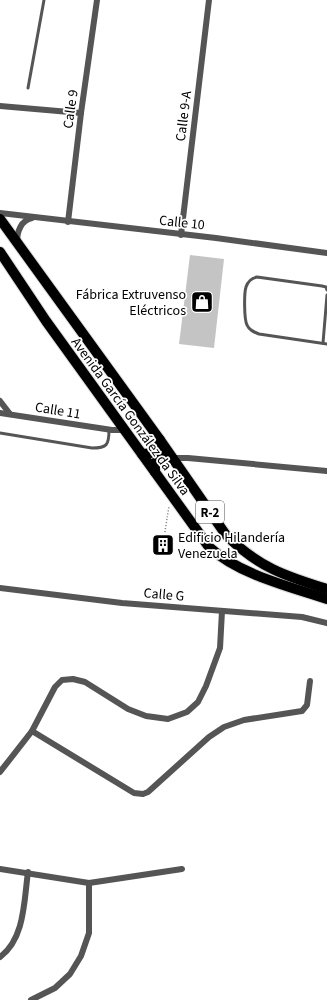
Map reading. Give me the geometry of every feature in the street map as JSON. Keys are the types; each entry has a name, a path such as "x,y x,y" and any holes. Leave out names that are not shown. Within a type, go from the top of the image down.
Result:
{"main road":[{"name":"Avenida García González da Silva","path":"0,219 160,440 221,528 239,548 274,570 327,589"},
{"name":"Avenida García González da Silva","path":"0,252 46,321 205,541 232,564 327,599"},
{"path":"142,454 149,454 156,451 160,444 160,440"},
{"path":"155,472 154,466 159,458 168,456 172,458"}],"street":[{"name":"Calle 9","path":"68,222 81,113 97,0"},
{"name":"Calle 9-A","path":"181,234 209,0"},
{"path":"0,106 81,113"},
{"name":"Calle 10","path":"0,213 327,253"},
{"path":"18,243 17,237 23,222 29,218 34,218"},
{"path":"0,400 10,414"},
{"name":"Calle 11","path":"0,413 111,430 125,430"},
{"path":"111,430 118,421"},
{"path":"172,458 188,458 327,471"},
{"name":"Calle G","path":"0,588 122,603 302,617 327,623"},
{"path":"0,772 32,731 55,687 62,680 72,679 84,682 128,709 146,716 168,718 187,712 198,702 204,692 218,654 220,648 222,611"},
{"path":"32,731 134,793 143,794 148,792 209,738 224,727 244,720 302,711 307,705 310,681"},
{"path":"0,868 89,883 182,869"},
{"path":"0,957 6,953 14,940 20,924 28,872"},
{"path":"31,1000 55,988 70,974 81,956 89,933 89,883"}],"lane":[{"path":"28,88 44,0"},
{"path":"327,290 326,287 322,286 258,277 252,278 246,288 247,326 252,331 259,334 325,343 327,295"},
{"path":"0,433 92,448 103,448 106,445 111,430"}],"path":[{"path":"164,538 170,494"}],"building":[{"name":"Fábrica Extruvenso Eléctricos","path":"190,255 224,259 214,348 179,344"},
{"name":"Edificio Hilandería Venezuela","path":"156,536 173,539 170,554 153,550"}],"place":[{"name":"Fábrica Extruvenso Eléctricos","path":"202,302"},
{"name":"Edificio Hilandería Venezuela","path":"163,545"}]}
